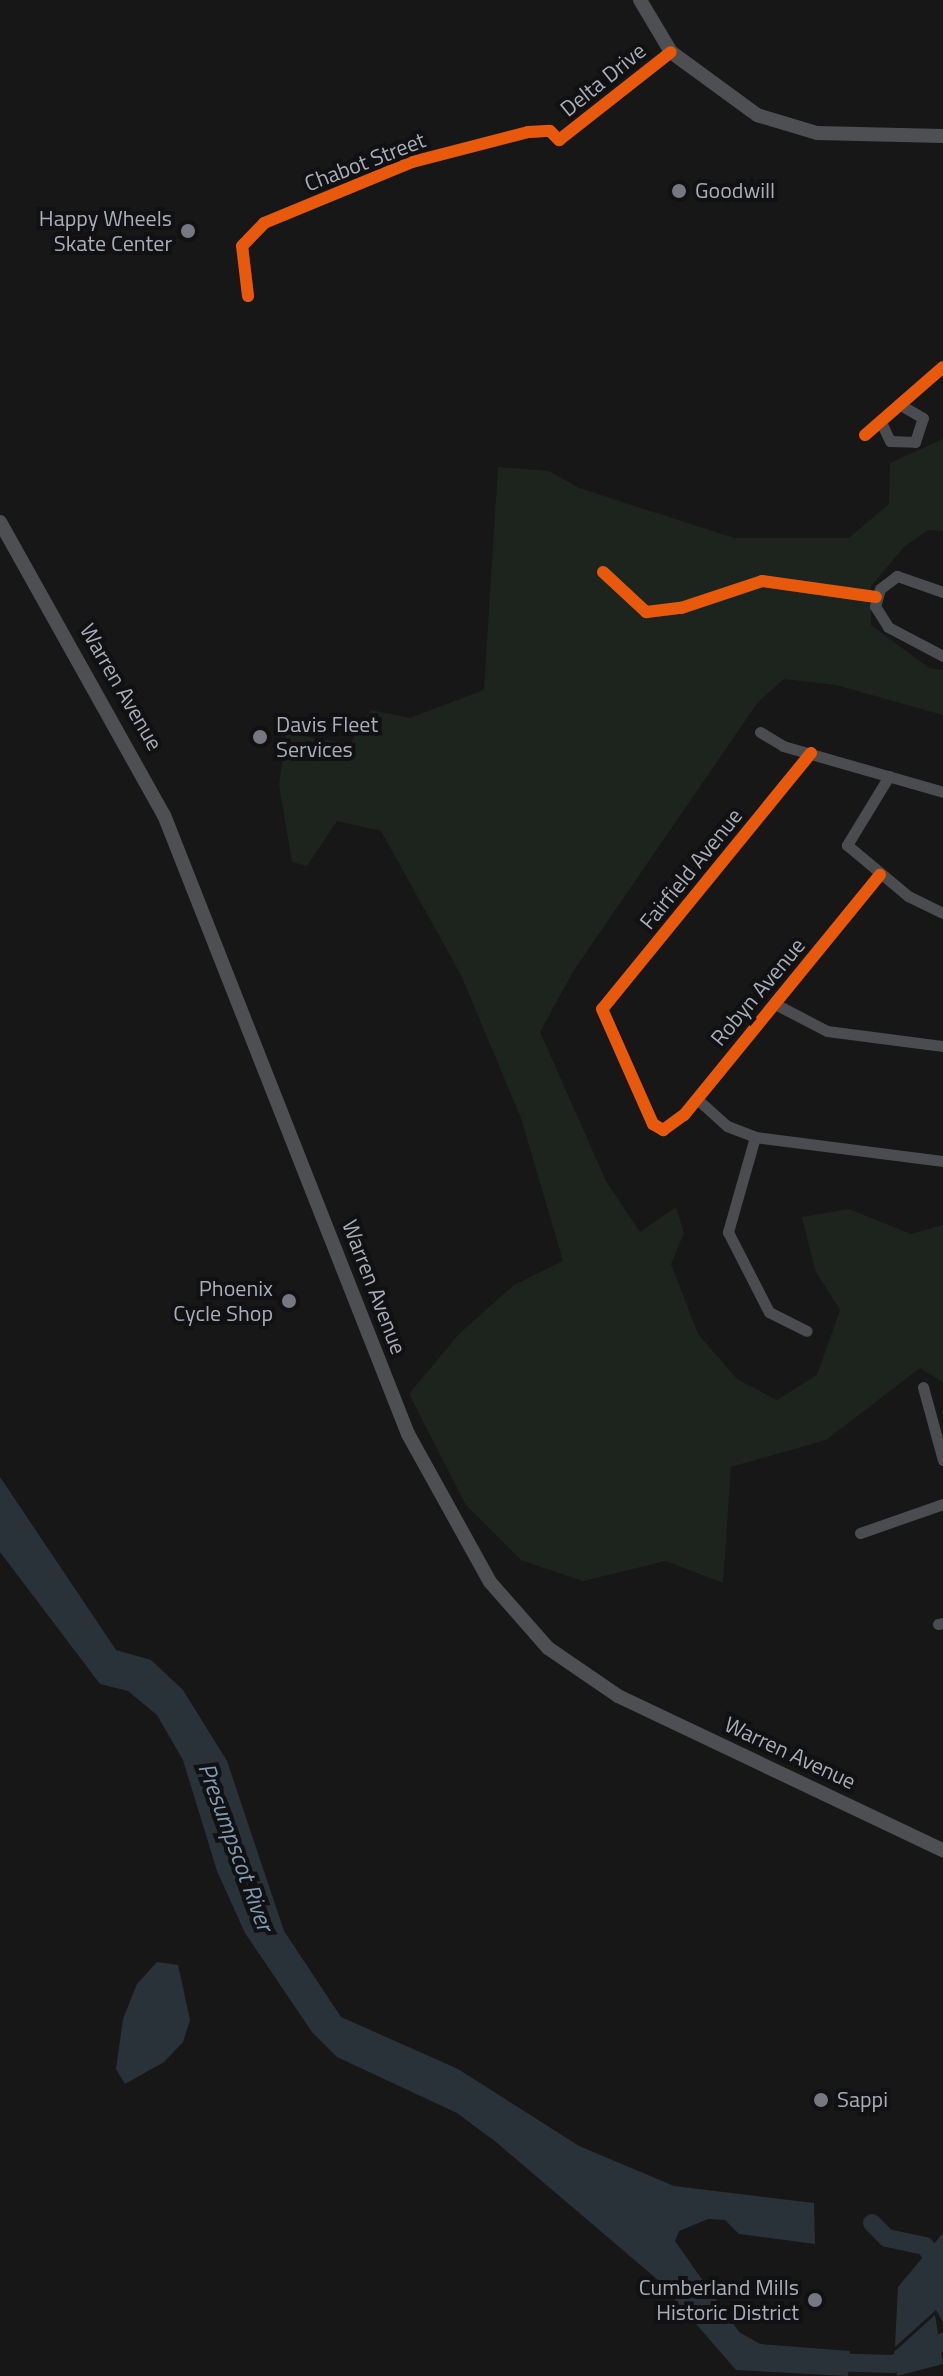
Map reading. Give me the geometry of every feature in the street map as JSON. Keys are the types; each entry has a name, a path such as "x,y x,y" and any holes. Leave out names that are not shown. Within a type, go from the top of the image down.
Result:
{"main road":[{"path":"640,0 671,52 723,96 795,129 943,136"},
{"name":"Warren Avenue","path":"0,522 164,815 408,1434 490,1582 548,1648 618,1696 943,1850"}],"street":[{"name":"Delta Drive","path":"559,140 671,52"},
{"name":"Chabot Street","path":"248,296 242,246 264,223 412,162 528,132 550,131 559,140"},
{"path":"865,435 943,367"},
{"path":"881,422 890,441 915,442 923,418 899,404"},
{"path":"603,572 654,612 762,581 876,597"},
{"path":"876,597 897,576 943,592"},
{"path":"876,597 881,621 943,656"},
{"path":"760,732 811,753 943,792"},
{"name":"Fairfield Avenue","path":"663,1130 644,1113 602,1009 811,753"},
{"path":"889,776 846,837 880,875 943,913"},
{"name":"Robyn Avenue","path":"663,1130 697,1099 777,1005 880,875"},
{"path":"777,1005 827,1031 943,1046"},
{"path":"697,1099 727,1126 755,1137 943,1161"},
{"path":"755,1137 728,1232 769,1312 807,1331"},
{"path":"923,1387 943,1460"},
{"path":"860,1533 943,1504"}],"shaded area":[{"path":"943,439 943,531 928,530 904,547 871,586 871,625 929,668 943,670 943,715 836,685 784,679 758,702 574,970 540,1032 606,1181 640,1232 676,1207 684,1233 671,1264 698,1334 737,1379 777,1400 817,1375 840,1310 815,1270 802,1217 849,1209 911,1234 943,1225 943,1382 920,1368 826,1440 731,1467 723,1583 666,1561 583,1581 521,1560 466,1505 409,1394 459,1334 514,1285 563,1261 521,1118 461,975 381,831 337,821 307,866 292,862 279,785 286,733 350,744 371,710 410,718 484,690 498,467 549,471 579,488 734,538 849,538 889,504 890,463"}],"water":[{"path":"0,1477 116,1650 151,1660 183,1690 227,1761 284,1931 341,2017 458,2069 579,2146 674,2186 814,2203 815,2244 739,2234 725,2220 708,2219 679,2231 675,2241 739,2332 760,2344 850,2351 848,2376 736,2370 658,2280 496,2142 457,2113 337,2057 312,2032 245,1933 217,1871 183,1760 157,1715 128,1691 100,1684 0,1552"},
{"path":"157,1962 178,1965 190,2020 183,2042 164,2062 125,2084 116,2069 123,2019 137,1984"},
{"path":"943,2233 943,2322 936,2310 895,2347 898,2287"},
{"path":"935,2315 943,2364 897,2376 894,2352"}],"waterway":[{"name":"Presumpscot River","path":"872,2223 887,2238 925,2246 943,2273"},
{"name":"Presumpscot River","path":"827,2362 893,2364 943,2342"}],"cycle path":[{"path":"248,296 242,246 264,223 412,162 528,132 550,131 559,140 671,52"},
{"path":"865,435 943,367"},
{"path":"603,572 646,612 681,608 762,581 876,597"},
{"path":"811,753 602,1009 653,1124 663,1130 684,1115 880,875"}],"place":[{"name":"Goodwill","path":"679,191"},
{"name":"Happy Wheels Skate Center","path":"188,231"},
{"name":"Davis Fleet Services","path":"260,737"},
{"name":"Phoenix Cycle Shop","path":"289,1301"},
{"name":"Sappi","path":"821,2100"},
{"name":"Cumberland Mills Historic District","path":"815,2300"}]}
